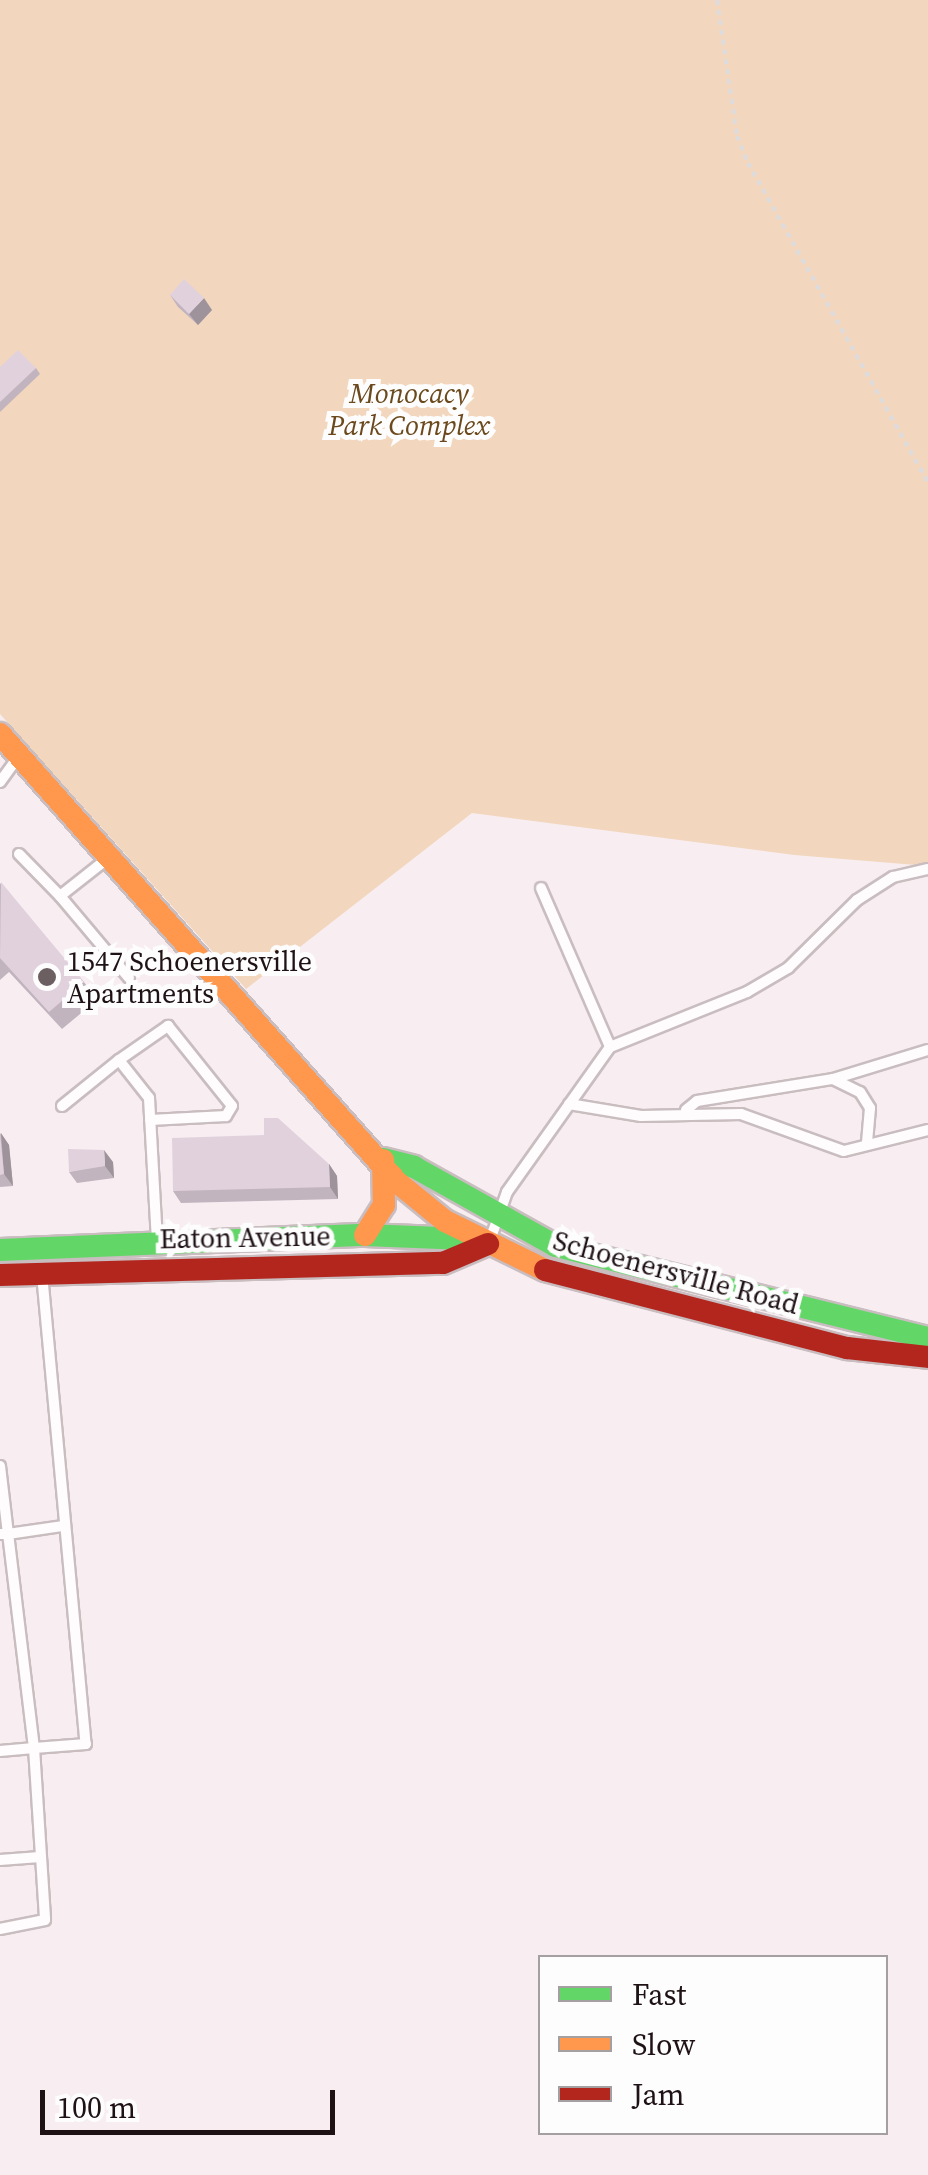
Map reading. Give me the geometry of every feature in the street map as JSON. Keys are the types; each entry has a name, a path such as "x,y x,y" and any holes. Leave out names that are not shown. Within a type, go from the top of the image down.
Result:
{"main road":[{"name":"Schoenersville Road","path":"0,734 113,854 285,1062 383,1158 421,1202 488,1244 550,1273 847,1348 928,1357"},
{"name":"Schoenersville Road","path":"383,1158 414,1167 556,1246 928,1338"},
{"path":"365,1235 384,1205 383,1158"},
{"name":"Eaton Avenue","path":"0,1250 436,1234 488,1244 556,1246"},
{"name":"Eaton Avenue","path":"0,1275 444,1263 488,1244"}],"lane":[{"path":"0,782 20,756"},
{"path":"18,854 60,896 129,978"},
{"path":"60,896 113,854"},
{"path":"488,1244 506,1192 610,1048 747,992 788,968 857,900 894,877 928,869"},
{"path":"541,888 610,1048"},
{"path":"62,1106 160,1026 168,1026 232,1106 226,1116 150,1120"},
{"path":"686,1110 697,1101 834,1079 928,1050"},
{"path":"119,1060 150,1098 158,1245"},
{"path":"834,1079 860,1092 870,1108 868,1142"},
{"path":"569,1104 641,1116 686,1110 741,1114 844,1151 928,1130"},
{"path":"0,1751 86,1744 42,1273"},
{"path":"0,1466 4,1534 34,1748 44,1920 0,1929"},
{"path":"4,1534 63,1526"},
{"path":"0,1860 40,1857"}],"path":[{"path":"717,0 737,136 748,163 928,483"}],"green space":[{"name":"Monocacy Park Complex","path":"0,0 928,0 928,866 794,855 472,813 246,989 0,714"}],"building":[{"path":"184,279 204,298 189,314 170,295"},
{"path":"18,350 36,368 0,402 0,367"},
{"name":"1547 Schoenersville Apartments","path":"1,882 84,982 49,1012 0,958"},
{"path":"264,1118 278,1118 329,1164 330,1187 173,1191 172,1138 264,1135"},
{"path":"0,1133 4,1174 0,1175"},
{"path":"68,1149 104,1150 105,1166 69,1172"}],"traffic: fast":[{"path":"383,1159 414,1167 556,1246 928,1338"},
{"path":"0,1250 365,1235 465,1239"}],"traffic: slow":[{"path":"0,734 397,1182 445,1221 545,1270"},
{"path":"365,1235 384,1205 383,1160"}],"traffic: jam":[{"path":"0,1275 443,1263 488,1244"},
{"path":"545,1270 847,1348 928,1357"}],"place":[{"name":"1547 Schoenersville Apartments","path":"47,977"}]}
